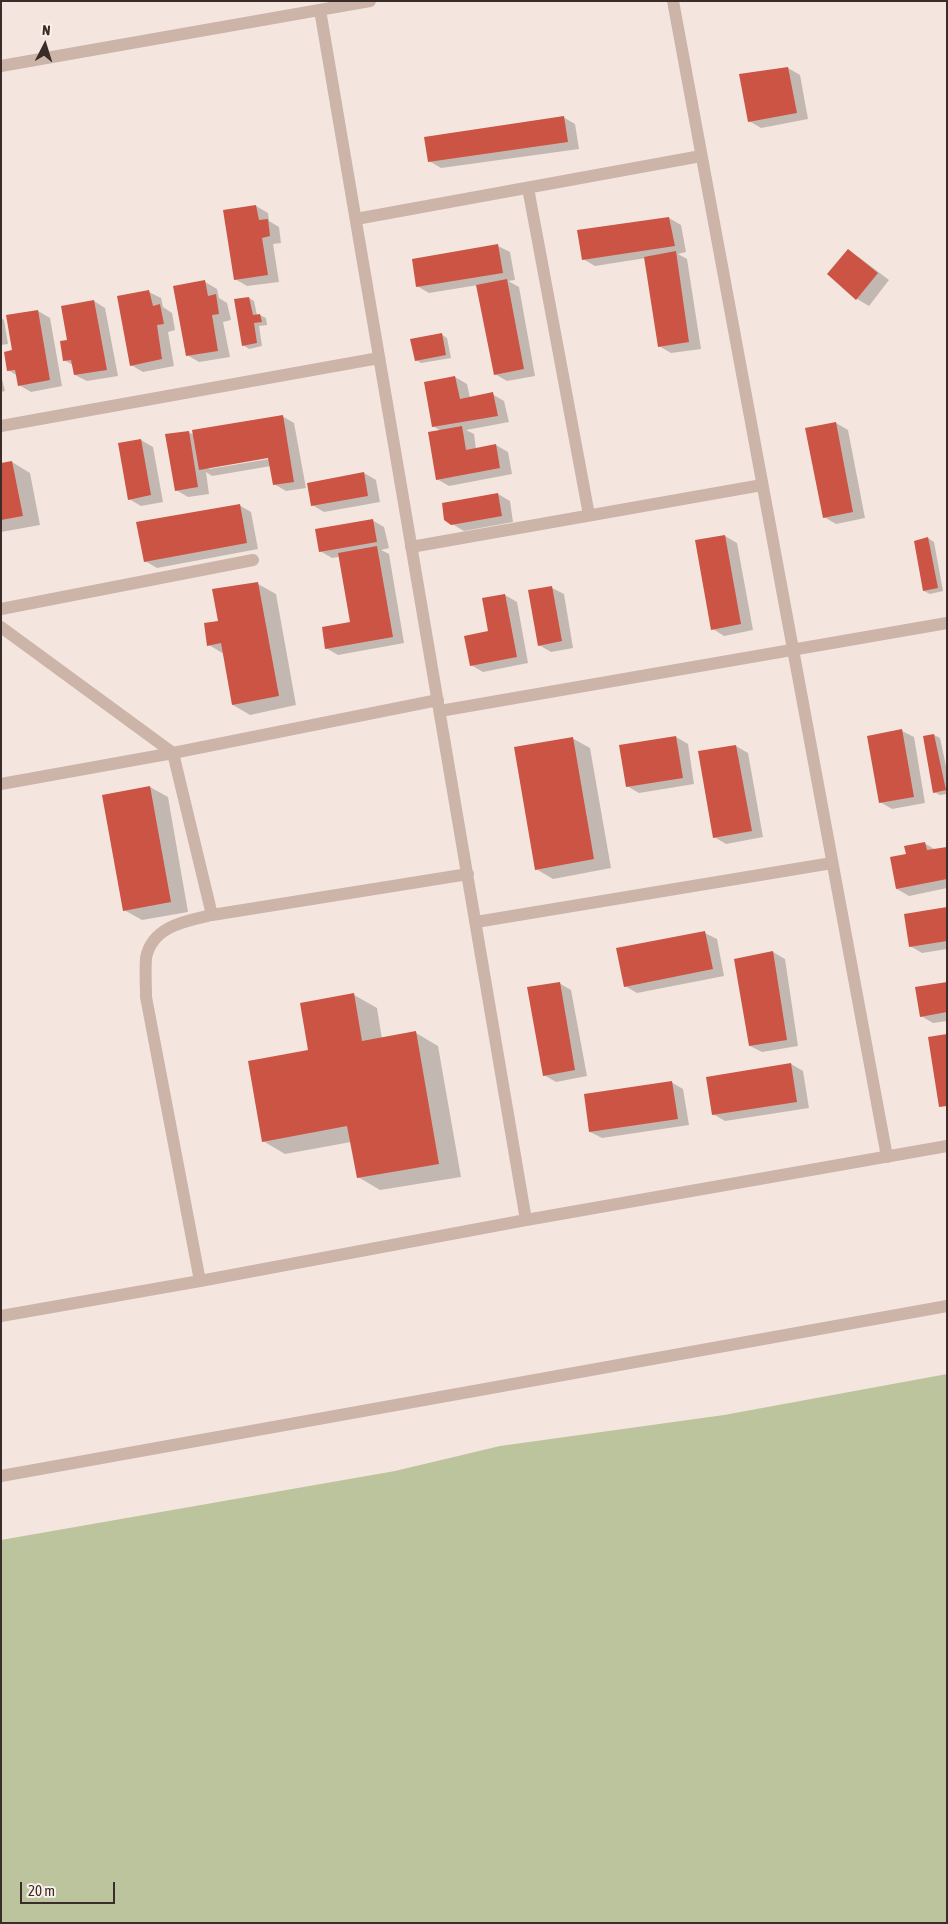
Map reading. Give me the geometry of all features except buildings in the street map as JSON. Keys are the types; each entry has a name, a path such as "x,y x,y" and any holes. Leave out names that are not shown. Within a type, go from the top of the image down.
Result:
{"lane":[{"path":"1,66 370,1"},
{"path":"672,1 887,1157"},
{"path":"320,10 526,1220"},
{"path":"356,219 701,156"},
{"path":"528,188 589,515"},
{"path":"1,426 379,358"},
{"path":"412,547 762,484"},
{"path":"1,609 253,560"},
{"path":"1,784 439,705 793,650 947,623"},
{"path":"1,627 173,754 212,915"},
{"path":"476,922 832,863"},
{"path":"200,1281 146,997 146,959 150,946 157,936 167,928 212,915 468,874"},
{"path":"1,1316 526,1220 947,1146"},
{"path":"1,1476 947,1306"}],"green space":[{"path":"947,1374 947,1923 1,1923 1,1540 395,1471 500,1446 724,1415"}]}
